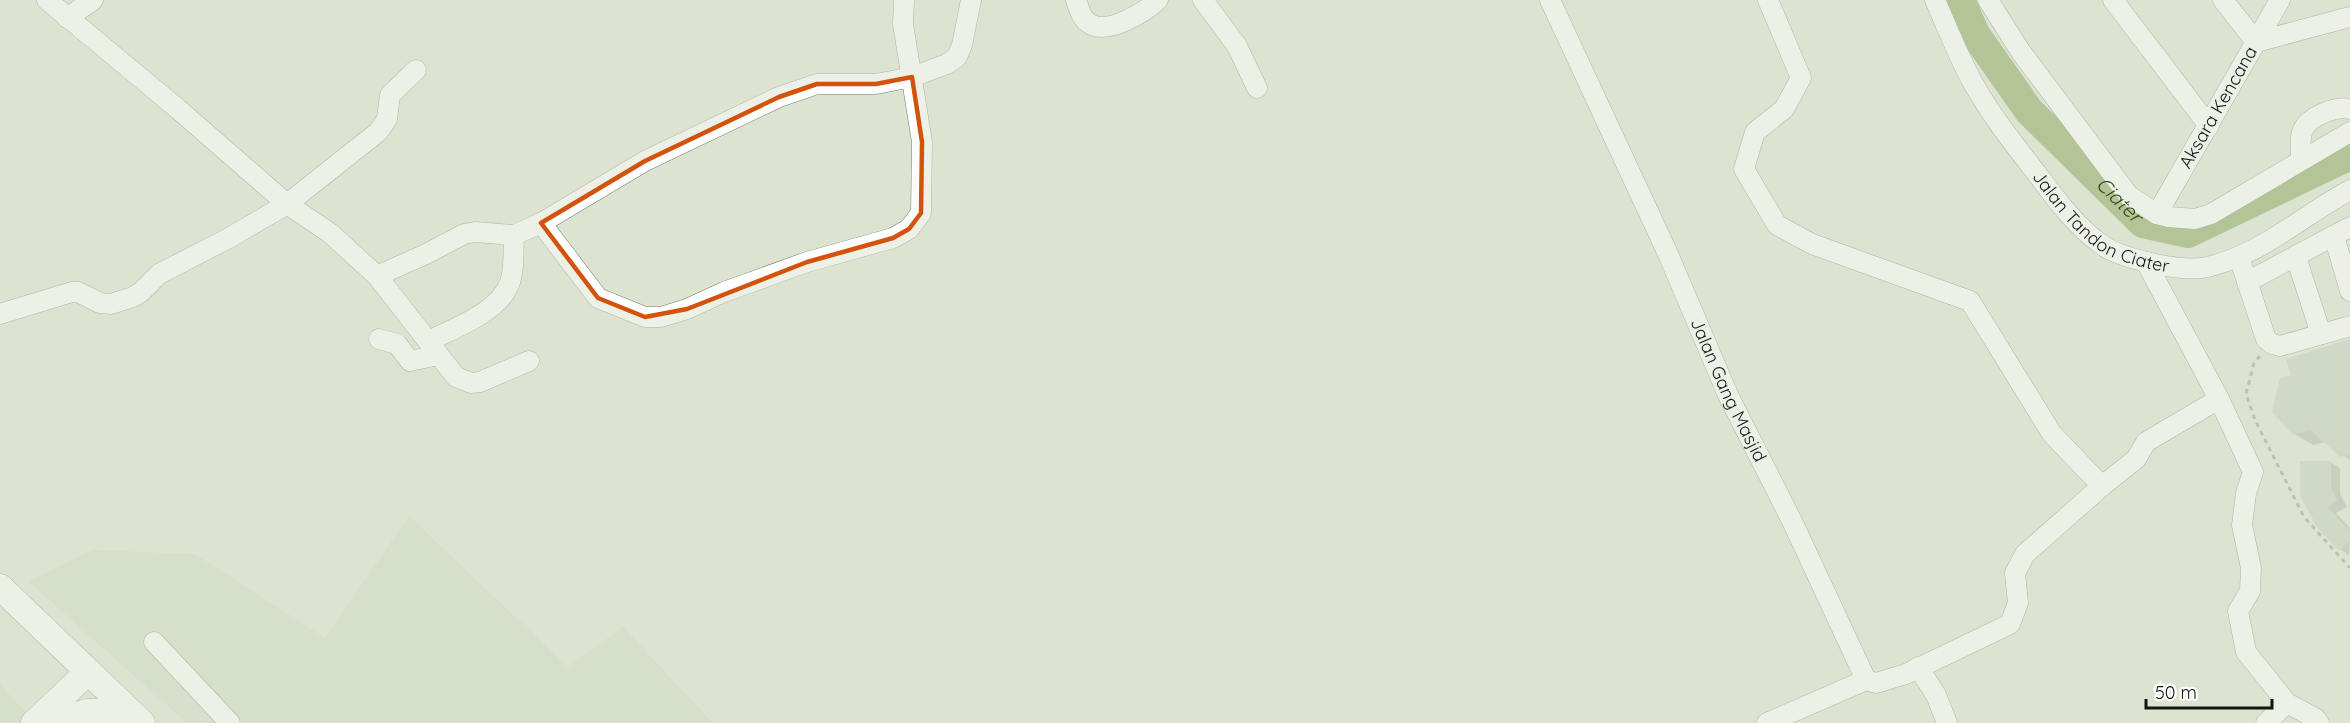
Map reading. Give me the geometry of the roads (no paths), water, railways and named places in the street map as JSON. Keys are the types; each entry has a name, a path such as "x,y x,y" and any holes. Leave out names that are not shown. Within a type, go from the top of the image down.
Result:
{"main road":[{"path":"0,587 142,723"},
{"path":"34,723 88,672"},
{"path":"64,723 83,711 102,712 116,721"}],"street":[{"path":"47,0 287,204 330,232 376,276 456,377 471,383 480,382 530,361"},
{"path":"67,18 93,0"},
{"path":"541,223 598,298 645,317 662,317 687,309 724,292 807,262 893,238 909,229 921,213 922,142 903,24 904,0"},
{"path":"376,276 426,255 464,234 475,232 514,235 541,223 645,161 779,97 817,84 876,84 932,71 957,57 962,45 971,0"},
{"path":"1076,0 1083,17 1091,25 1104,27 1138,15 1158,0"},
{"path":"1203,0 1237,46 1257,88"},
{"name":"Jalan Gang Masjid","path":"1550,0 1668,254 1728,395 1792,521 1866,680"},
{"path":"1768,0 1801,78 1784,109 1755,132 1744,169 1777,225 1812,244 1970,302 2052,435 2102,486"},
{"name":"Jalan Tandon Ciater","path":"1935,0 1973,82 2010,140 2055,198 2103,246 2146,262 2191,269 2206,267 2239,257 2350,190"},
{"path":"1988,0 2022,52 2124,190 2129,196 2157,214 2187,219 2203,217 2350,132"},
{"path":"2113,0 2209,126"},
{"path":"2223,0 2256,42 2350,17"},
{"name":"Aksara Kencana","path":"2157,214 2280,0"},
{"path":"0,314 72,292 78,292 100,303 111,304 133,297 159,274 229,238 287,204 378,132 387,119 390,95 416,70"},
{"path":"2301,159 2301,136 2304,127 2334,109 2350,109"},
{"path":"2247,282 2342,232 2350,291"},
{"path":"379,339 397,344 410,361 434,348 494,306 511,280 514,235"},
{"path":"2239,257 2266,339 2272,344 2280,346 2350,326"},
{"path":"2296,257 2321,334"},
{"path":"2146,262 2219,399 2253,472 2246,493 2242,525 2251,568 2250,591 2238,611 2246,652 2288,703 2319,723"},
{"path":"1767,723 1866,680 1876,683 1906,674 2010,624 2018,603 2015,573 2025,554 2136,459 2146,442 2219,399"},
{"path":"154,642 230,723"},
{"path":"1918,667 1936,696 1947,723"},
{"path":"2266,723 2288,703"}],"waterway":[{"name":"Ciater","path":"1960,0 1975,34 2029,111 2143,223 2188,233 2350,155"}]}
